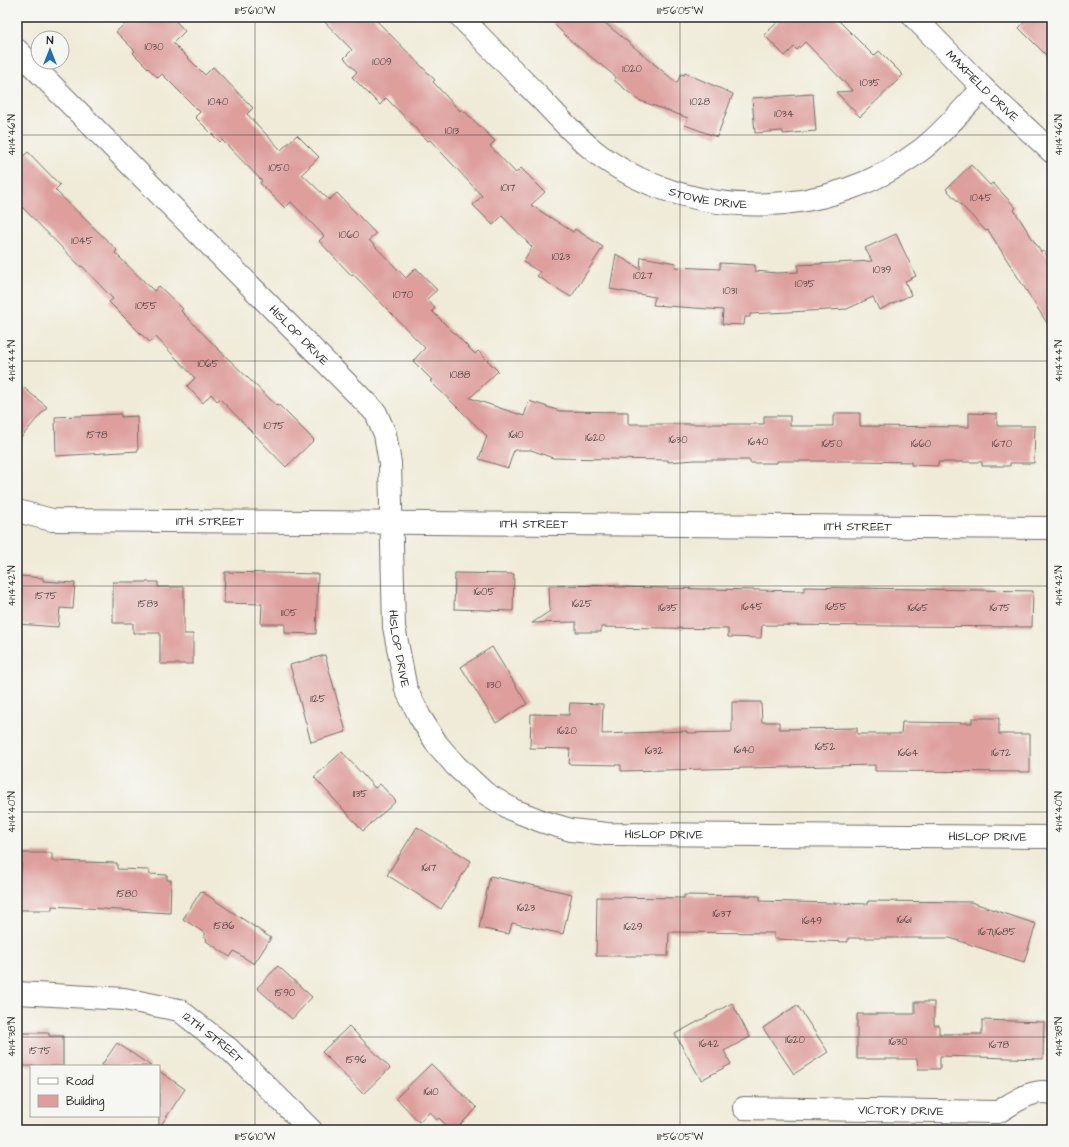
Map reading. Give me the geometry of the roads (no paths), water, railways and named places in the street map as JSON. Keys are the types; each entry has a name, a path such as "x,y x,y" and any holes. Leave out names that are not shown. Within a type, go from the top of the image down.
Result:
{"street":[{"name":"STOWE DRIVE","path":"461,17 571,130 602,156 631,174 657,187 689,197 722,204 760,206 784,204 842,191 872,179 896,167 922,150 983,88"},
{"name":"MAXFIELD DRIVE","path":"914,17 983,88 1052,152"},
{"name":"HISLOP DRIVE","path":"17,50 376,413 385,434 390,463 394,627 406,689 437,744 456,766 485,793 513,810 571,830 607,834 1052,837"},
{"name":"11TH STREET","path":"17,510 52,520 1052,528"},
{"name":"12TH STREET","path":"17,993 124,999 179,1010 229,1049 311,1130"},
{"name":"VICTORY DRIVE","path":"744,1108 998,1112 1029,1094 1044,1091 1052,1093"}]}
